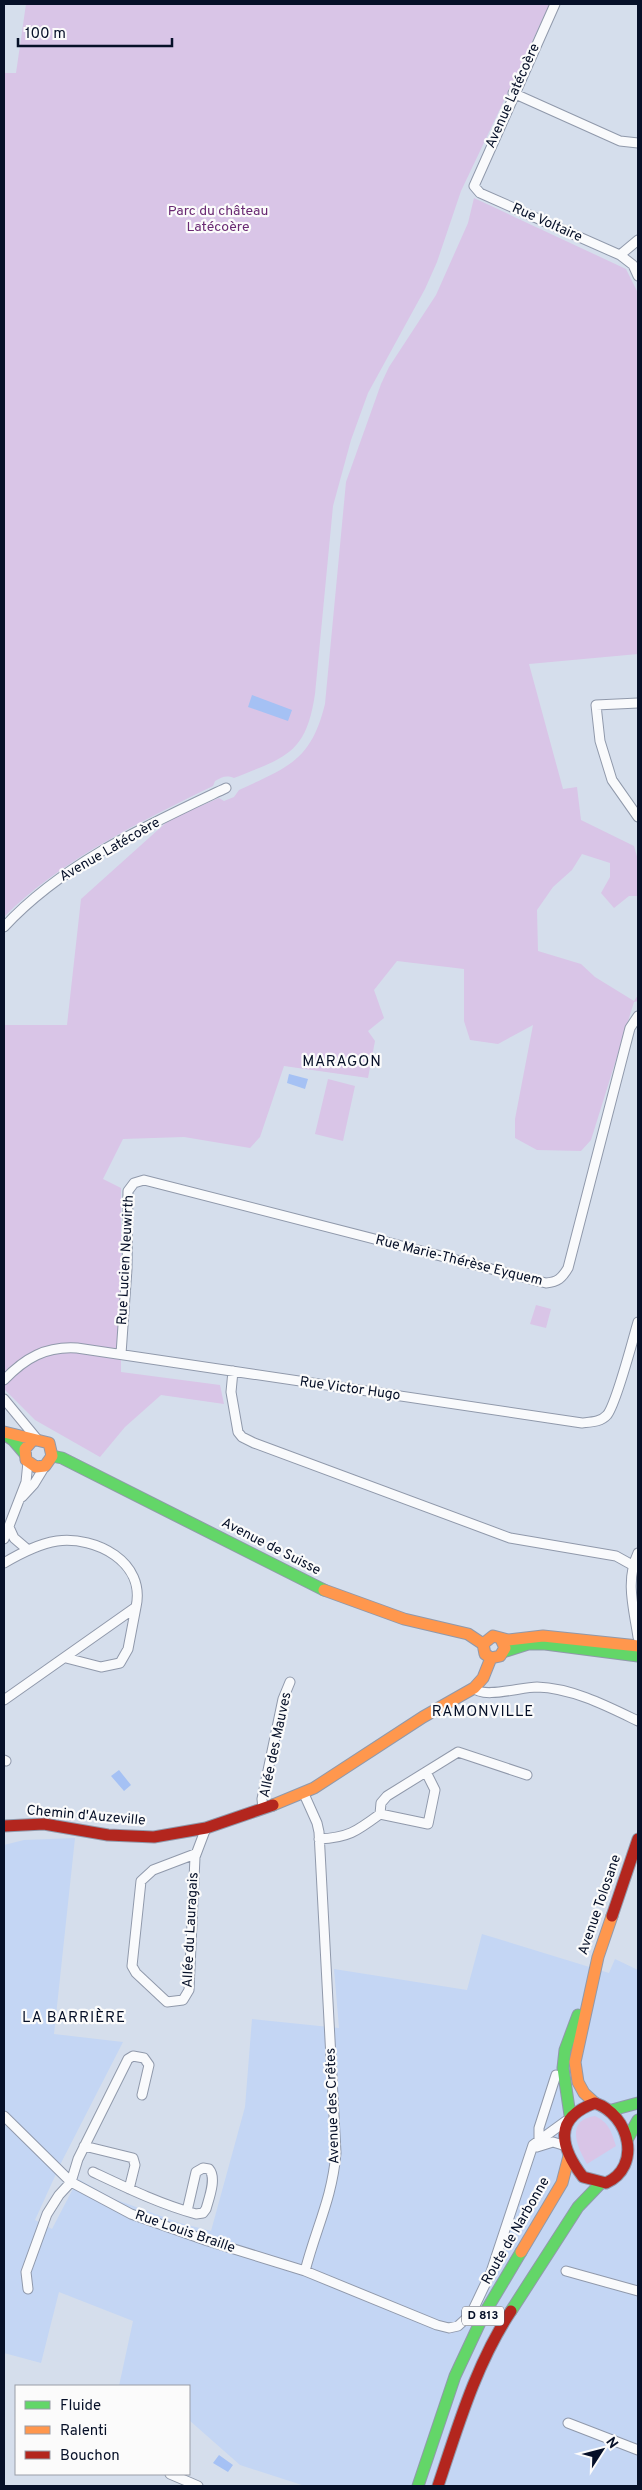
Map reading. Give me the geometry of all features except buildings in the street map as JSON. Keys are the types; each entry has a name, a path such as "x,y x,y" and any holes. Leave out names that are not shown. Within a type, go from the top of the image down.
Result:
{"street":[{"name":"Avenue Latécoère","path":"476,189 475,181 555,4"},
{"path":"514,93 620,141 638,143"},
{"name":"Rue Voltaire","path":"476,189 620,255 633,265 638,276"},
{"path":"620,255 638,240"},
{"path":"638,703 596,705 600,741 612,780 638,817"},
{"name":"Avenue Latécoère","path":"4,927 26,904 60,878 136,832 226,788"},
{"name":"Rue Marie-Thérèse Eyquem","path":"293,1220 546,1283 555,1282 563,1277 568,1268 630,1028 638,1016"},
{"name":"Rue Lucien Neuwirth","path":"121,1354 127,1270 128,1190 134,1183 144,1180 293,1220"},
{"name":"Rue Victor Hugo","path":"4,1380 16,1366 32,1355 70,1348 582,1423 598,1421 608,1414 616,1396 638,1322"},
{"path":"233,1371 231,1392 238,1432 248,1440 510,1538 616,1556 634,1566"},
{"path":"4,1399 35,1440"},
{"path":"4,1433 14,1433 35,1440"},
{"path":"4,1433 13,1440 26,1458"},
{"path":"4,1539 26,1482 25,1449 35,1440"},
{"name":"Avenue de Suisse","path":"35,1440 50,1445 49,1461"},
{"name":"Avenue de Suisse","path":"26,1458 36,1467 62,1458 327,1592 404,1619 468,1634 483,1644"},
{"path":"20,1498 34,1484 49,1461"},
{"path":"9,1527 14,1538 28,1550"},
{"path":"4,1563 28,1550 52,1542 74,1541 95,1545 108,1552 123,1562 135,1578 138,1592 136,1607 128,1649 120,1662 108,1667 101,1667 66,1658"},
{"path":"638,1553 634,1566 631,1601 638,1637"},
{"path":"4,1700 136,1607"},
{"path":"638,1646 543,1636 501,1639 493,1636 483,1644 485,1654 491,1658 528,1644 545,1644 638,1656"},
{"path":"501,1639 504,1645 503,1652"},
{"name":"Chemin d'Auzeville","path":"4,1830 9,1826 44,1824 108,1835 154,1837 206,1828 266,1808 305,1798 343,1770 423,1717 474,1688 483,1678 491,1658"},
{"name":"Allée des Mauves","path":"266,1808 262,1800 283,1699 290,1682"},
{"path":"474,1688 477,1692 484,1694 519,1688 552,1689 604,1704 638,1720"},
{"path":"380,1814 381,1803 387,1796 458,1752 527,1775"},
{"path":"319,1840 351,1835 380,1814 428,1824 436,1790 426,1772"},
{"name":"Avenue des Crêtes","path":"305,1798 317,1823 319,1840 336,2153 334,2180 327,2208 305,2271"},
{"name":"Allée du Lauragais","path":"196,1854 150,1872 140,1884 132,1966 136,1973 167,2002 184,1999 189,1990 196,1854 206,1828"},
{"name":"Avenue Tolosane","path":"568,2118 563,2068 565,2050 591,1981 638,1839"},
{"name":"Avenue Tolosane","path":"591,1981 574,2068 580,2088 595,2103"},
{"path":"28,2289 26,2272 33,2249 53,2204 71,2182 84,2146 128,2059 133,2056 144,2058 149,2065 142,2095"},
{"path":"540,2140 539,2128 556,2075"},
{"path":"305,2271 436,2325 449,2328 458,2326 471,2314 491,2272 533,2145 568,2118 595,2103 603,2104 612,2110 638,2102"},
{"name":"D 813","path":"438,2486 464,2407 496,2333 578,2207 600,2183 623,2175 629,2166 631,2155 628,2138 612,2110"},
{"name":"Rue Louis Braille","path":"4,2116 71,2182 130,2214 208,2241 305,2271"},
{"name":"D 813","path":"568,2118 564,2135 568,2151"},
{"path":"628,2138 638,2120"},
{"path":"531,2152 548,2142 557,2142 568,2151 583,2177 600,2183"},
{"path":"84,2146 133,2158 135,2164 128,2189"},
{"name":"Route de Narbonne","path":"418,2486 455,2376 484,2314 562,2183 568,2151"},
{"path":"93,2172 151,2200 187,2211 200,2214 206,2209 213,2176 209,2168 203,2168 196,2172 187,2211"},
{"path":"566,2271 638,2291"},
{"path":"568,2423 638,2450"},
{"path":"172,2475 198,2486"}],"shaded area":[{"path":"75,1838 54,2034 123,2042 61,2163 35,2220 52,2229 78,2179 114,2199 180,2223 211,2231 245,2107 252,2019 339,2028 334,1969 467,1990 482,1934 609,1973 615,1959 638,1970 638,2486 305,2486 240,2465 190,2421 190,2385 119,2385 133,2321 59,2292 41,2363 4,2353 4,1845 24,1840"}],"green space":[{"name":"Parc du château Latécoère","path":"26,4 550,4 461,191 437,262 425,289 368,393 351,440 333,506 315,694 306,729 299,741 291,751 280,758 234,778 220,778 215,781 213,786 103,843 50,877 4,917 4,73 16,73"},
{"path":"474,198 626,269 638,293 638,654 529,664 563,789 577,787 581,820 634,846 638,860 638,896 629,896 614,908 601,893 610,877 610,863 582,854 572,870 553,887 537,910 538,951 581,964 595,977 634,1001 638,995 638,1001 634,1002 591,1140 581,1151 537,1150 515,1138 515,1119 533,1025 498,1044 470,1040 464,1021 464,969 397,961 374,990 384,1018 368,1031 375,1041 368,1078 284,1066 260,1137 250,1148 184,1137 123,1139 103,1179 121,1188 121,1372 220,1385 224,1404 161,1395 125,1427 100,1457 35,1420 4,1389 4,1025 67,1025 81,899 170,819 219,798 224,801 234,797 239,790 271,775 295,760 313,738 325,704 346,482 381,384 389,367 436,295 468,223"},
{"path":"328,1079 355,1086 343,1141 315,1134"},
{"path":"536,1305 551,1309 546,1328 530,1324"},
{"path":"595,2116 607,2125 616,2146 587,2164 577,2142 577,2128 586,2119"}],"water":[{"path":"252,695 292,710 288,721 248,707"},
{"path":"289,1074 308,1079 305,1089 287,1083"},
{"path":"119,1770 131,1785 124,1791 111,1776"},
{"path":"219,2455 233,2465 228,2472 213,2463"}],"traffic: fast":[{"path":"4,1434 13,1440 25,1454"},
{"path":"52,1456 62,1458 324,1590"},
{"path":"503,1652 528,1644 545,1644 638,1656"},
{"path":"570,2115 563,2068 565,2050 578,2015"},
{"path":"612,2110 638,2103"},
{"path":"628,2138 638,2120"},
{"path":"511,2311 578,2207 601,2183"},
{"path":"418,2486 455,2376 484,2314 521,2252"}],"traffic: slow":[{"path":"4,1432 49,1443 52,1456 45,1466 36,1467 26,1460 25,1449 32,1441"},
{"path":"324,1590 404,1619 468,1634 483,1644"},
{"path":"501,1639 505,1648 500,1656 491,1658 485,1654 483,1644 493,1636 508,1640 543,1636 638,1646"},
{"path":"273,1805 314,1788 423,1717 474,1688 483,1678 491,1658"},
{"path":"595,2103 584,2093 578,2082 575,2062 598,1957 612,1916"},
{"path":"521,2252 562,2183 569,2156"}],"traffic: jam":[{"path":"4,1826 44,1824 108,1835 154,1837 206,1828 273,1805"},
{"path":"612,1916 638,1839"},
{"path":"595,2103 607,2109 617,2118 627,2142 628,2154 624,2165 617,2175 606,2183 583,2177 569,2155 566,2144 565,2134 567,2125 572,2117 581,2109 595,2103"},
{"path":"438,2486 478,2374 511,2311"}],"district":[{"name":"MARAGON","path":"342,1062"},
{"name":"RAMONVILLE","path":"483,1712"},
{"name":"LA BARRIÈRE","path":"74,2018"}]}
